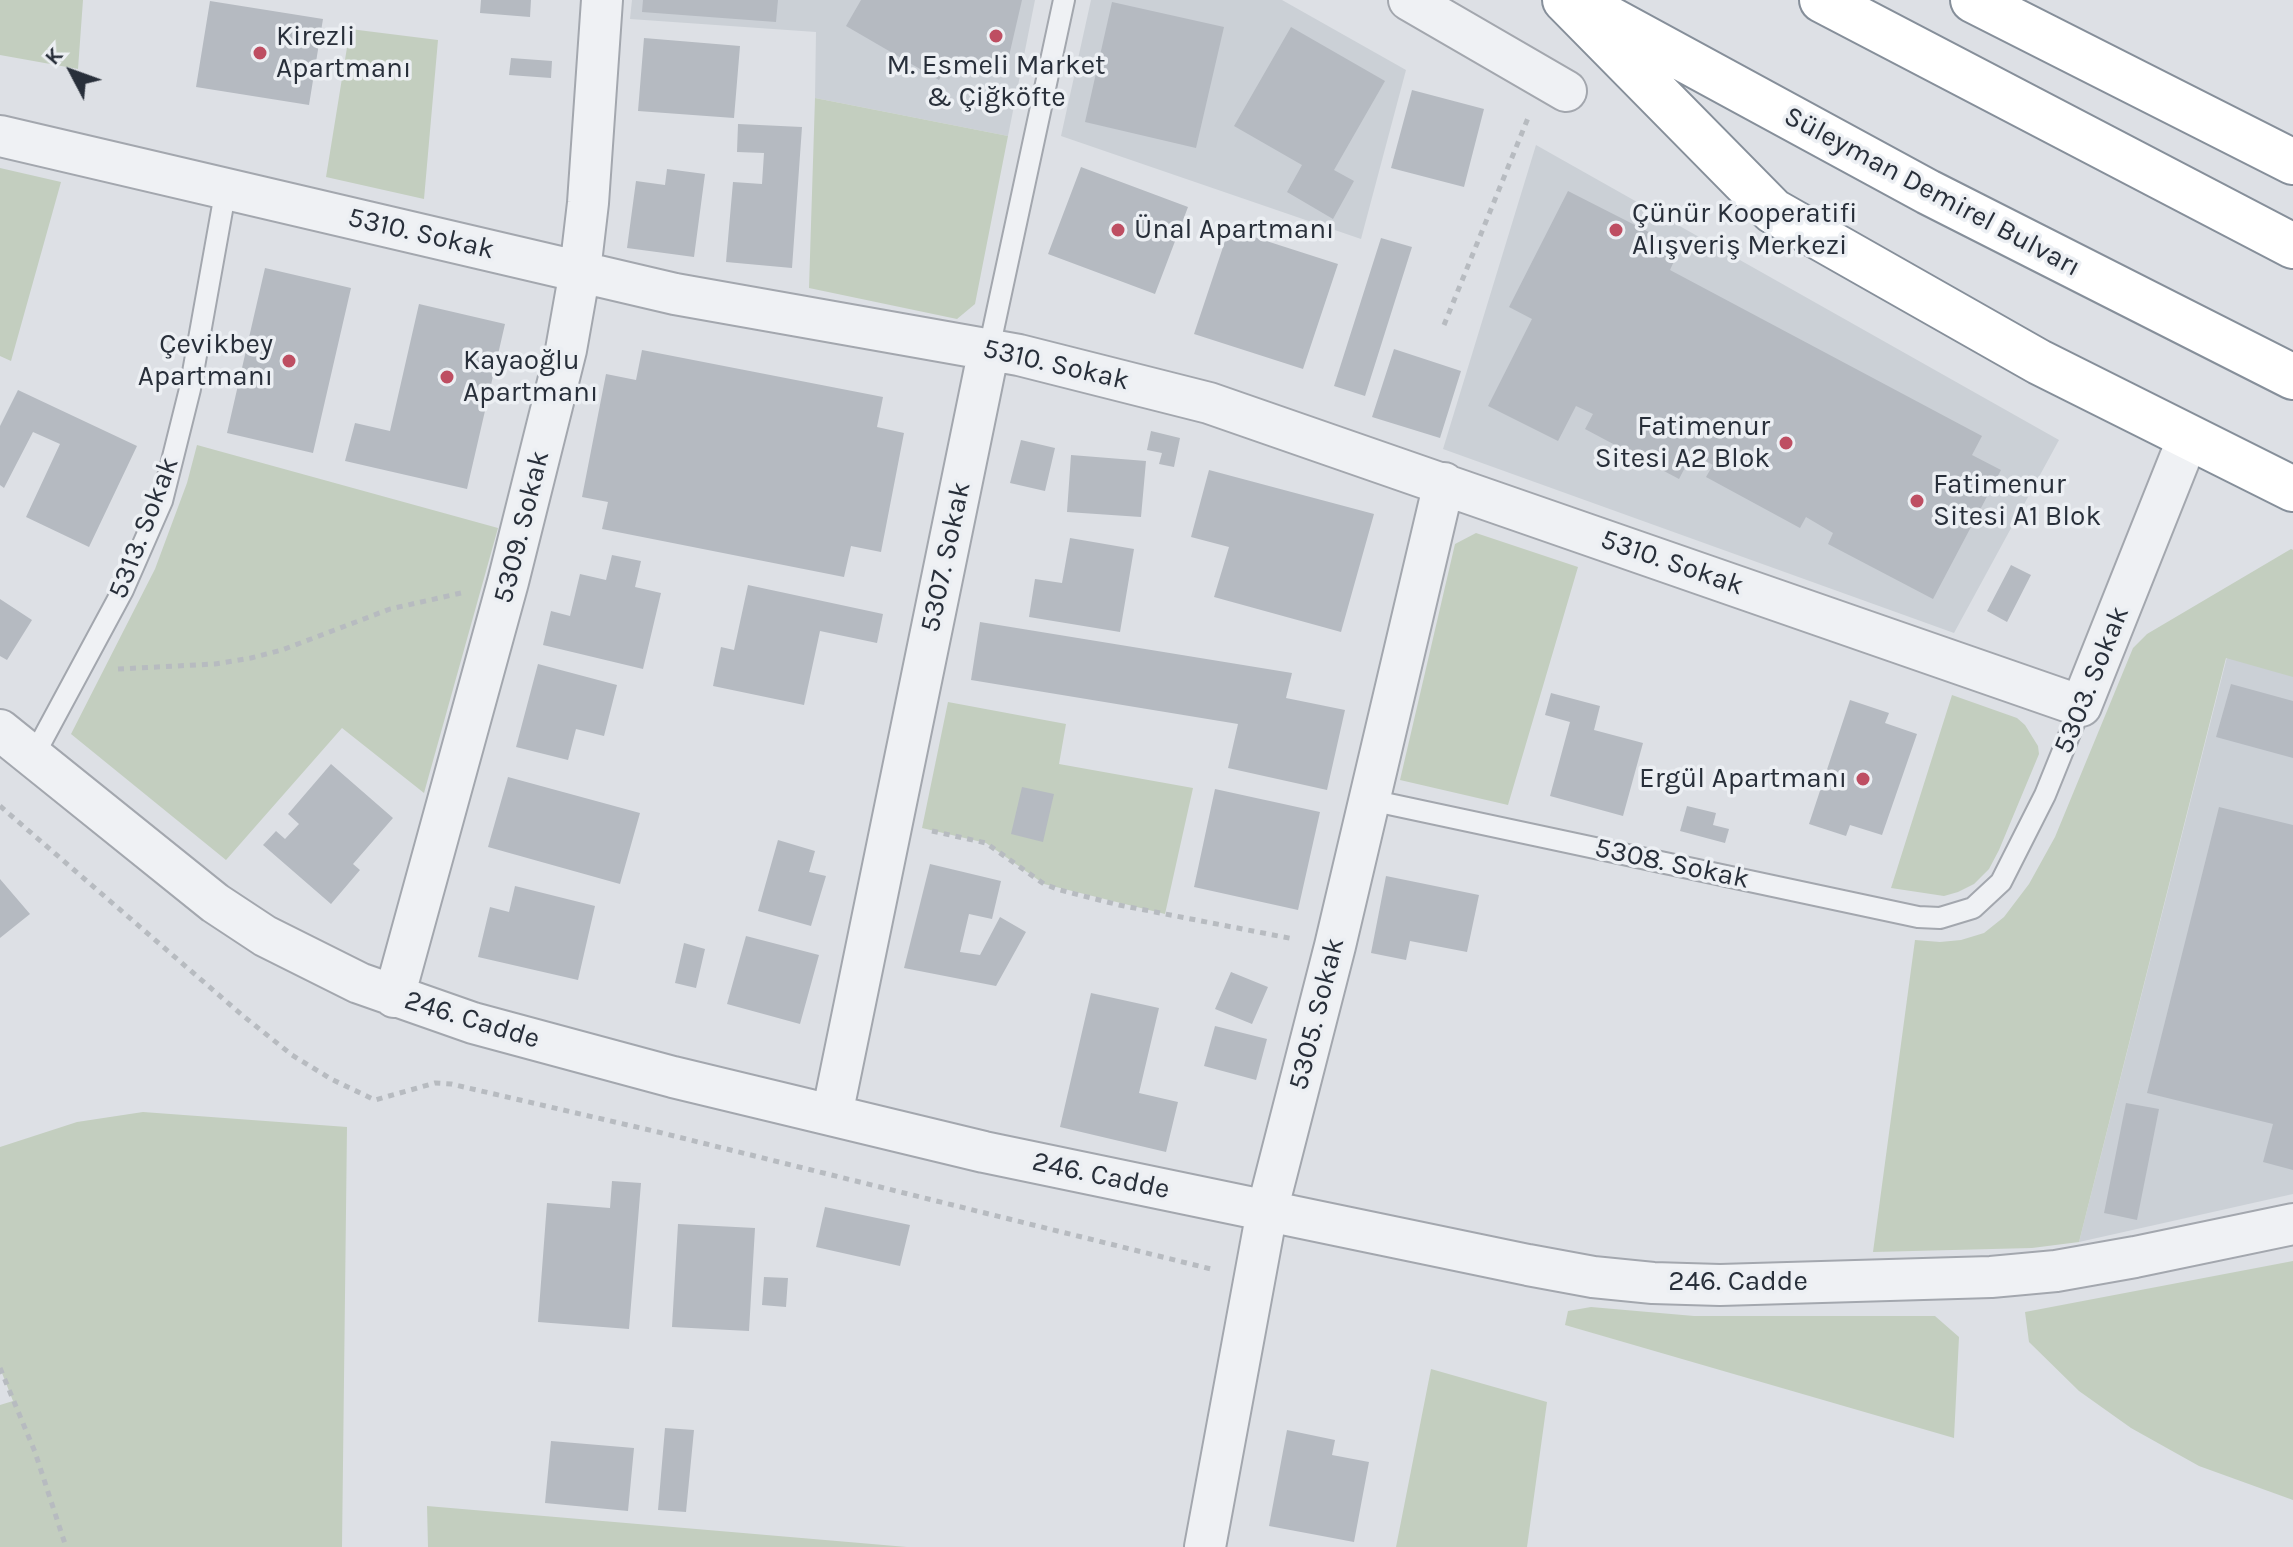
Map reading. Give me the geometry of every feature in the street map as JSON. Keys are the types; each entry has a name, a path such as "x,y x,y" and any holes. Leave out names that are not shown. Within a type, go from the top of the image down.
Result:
{"highway":[{"path":"1565,0 1773,211 1949,313 2188,438 2293,489"},
{"name":"Süleyman Demirel Bulvarı","path":"1575,0 1928,192 2293,377"},
{"path":"1822,0 2293,246"},
{"path":"1973,0 2293,162"}],"street":[{"name":"5309. Sokak","path":"394,997 508,582 566,350 580,271 602,0"},
{"path":"1409,0 1553,83"},
{"name":"5310. Sokak","path":"0,136 753,309 989,349 1119,378 1209,403 1444,483 2081,706"},
{"name":"5307. Sokak","path":"832,1115 989,349"},
{"name":"5303. Sokak","path":"2081,706 2188,438"},
{"name":"5305. Sokak","path":"1205,1547 1267,1211 1335,946 1444,483"},
{"name":"246. Cadde","path":"0,730 157,859 227,911 265,936 316,963 394,997 503,1031 984,1152 1593,1277 1653,1283 1720,1285 1991,1277 2056,1271 2293,1224"}],"lane":[{"name":"5307. Sokak","path":"989,349 1064,0"},
{"name":"5313. Sokak","path":"33,757 123,590 162,501 190,389 226,188"},
{"name":"5303. Sokak","path":"1973,908 2001,882 2024,840 2081,706"},
{"name":"5308. Sokak","path":"1370,800 1918,917 1940,918 1973,908"}],"path":[{"path":"1444,325 1518,147 1553,83"},
{"path":"81,671 215,664 251,658 282,650 390,609 508,582"},
{"path":"0,806 292,1055 331,1079 375,1100 435,1083 451,1084 1255,1280"},
{"path":"892,822 986,843 1032,877 1060,890 1134,908 1335,946"},
{"path":"0,1368 35,1452 66,1547"}],"shaded area":[{"path":"632,0 1035,0 1008,136 815,98 816,32 630,19"},
{"path":"1091,0 1282,0 1406,70 1361,239 1061,136"},
{"path":"1536,145 2059,440 1954,633 1443,449"},
{"path":"2291,549 2293,1194 2079,1242 2227,657"}],"green space":[{"path":"0,0 83,0 78,69 0,55"},
{"path":"350,29 438,40 424,199 326,177"},
{"path":"815,98 1008,136 975,304 957,319 809,288"},
{"path":"0,168 61,182 11,361 0,356"},
{"path":"197,445 498,528 424,793 342,728 226,860 71,734 155,569 187,483"},
{"path":"1476,533 1578,567 1508,805 1400,780 1455,544"},
{"path":"2291,549 2293,677 2226,658 2079,1242 2032,1248 1873,1252 1915,940 1961,940 1984,933 2004,917 2029,884 2055,837 2133,648 2147,634"},
{"path":"1952,695 2017,718 2038,746 2039,754 1999,850 1989,869 1974,884 1944,896 1891,888"},
{"path":"948,702 1066,724 1059,764 1193,788 1165,914 1044,884 986,843 922,828"},
{"path":"143,1112 347,1127 342,1547 0,1547 0,1405 13,1401 0,1368 0,1147 77,1122"},
{"path":"2293,1261 2293,1500 2199,1466 2131,1428 2079,1391 2029,1342 2025,1312"},
{"path":"1591,1307 1694,1316 1935,1316 1959,1337 1954,1438 1565,1325 1568,1311"},
{"path":"1431,1369 1547,1402 1527,1547 1396,1547"},
{"path":"427,1506 907,1547 428,1547"}],"building":[{"path":"481,0 531,0 530,17 480,13"},
{"path":"643,0 778,0 776,22 642,12"},
{"path":"861,0 1022,0 1006,69 951,58 939,80 846,26"},
{"name":"Kirezli Apartmanı","path":"210,1 323,19 309,105 196,87"},
{"path":"1112,2 1224,27 1196,148 1085,122"},
{"path":"1291,27 1385,81 1334,170 1354,181 1333,219 1287,192 1302,165 1234,126"},
{"path":"644,38 740,46 734,118 638,111"},
{"path":"511,58 552,61 551,78 509,75"},
{"path":"1412,90 1484,109 1464,187 1391,168"},
{"path":"738,124 802,127 792,268 726,262 733,182 762,184 764,153 737,152"},
{"name":"Ünal Apartmanı","path":"1081,167 1188,207 1155,294 1048,254"},
{"path":"667,169 705,174 694,257 627,248 636,181 665,185"},
{"path":"1568,191 1680,248 1670,270 1982,436 1972,455 2001,470 1933,599 1828,544 1833,533 1806,517 1800,528 1706,477 1713,465 1692,454 1679,479 1585,429 1593,414 1576,406 1558,441 1488,406 1532,319 1509,307"},
{"path":"1229,229 1338,264 1303,369 1194,334"},
{"path":"1381,238 1412,247 1365,396 1334,386"},
{"name":"Çevikbey Apartmanı","path":"265,268 351,288 313,453 227,433"},
{"name":"Kayaoğlu Apartmanı","path":"419,304 505,324 467,489 345,461 355,423 390,431"},
{"path":"1394,349 1461,371 1440,438 1372,417"},
{"path":"642,350 883,397 877,427 904,433 881,552 851,546 844,577 602,529 608,502 582,497 606,374 636,380"},
{"path":"18,390 137,446 89,547 26,517 60,444 33,432 4,488 0,485 0,426"},
{"path":"1151,431 1180,438 1174,467 1159,464 1162,453 1147,450"},
{"path":"1021,440 1055,448 1045,491 1010,483"},
{"path":"1071,455 1146,461 1141,517 1067,512"},
{"path":"1209,470 1374,514 1341,632 1214,597 1229,547 1191,537"},
{"path":"1070,538 1134,549 1120,632 1029,617 1035,579 1062,583"},
{"path":"612,555 641,561 635,587 661,593 643,669 543,645 551,611 570,616 580,574 606,580"},
{"path":"2011,565 2031,575 2007,622 1987,611"},
{"path":"748,585 883,614 877,643 820,631 804,705 713,686 721,647 734,650"},
{"path":"0,599 32,620 7,660 0,656"},
{"path":"980,622 1292,673 1286,698 1345,710 1327,790 1228,768 1238,724 971,680"},
{"path":"538,664 617,685 604,736 576,729 568,760 516,747"},
{"path":"2231,684 2293,701 2293,758 2216,737"},
{"path":"1551,693 1600,706 1594,730 1643,743 1623,816 1550,796 1570,722 1545,715"},
{"name":"Ergül Apartmanı","path":"1850,700 1889,713 1885,723 1917,734 1882,835 1850,825 1846,836 1809,824"},
{"path":"331,764 393,818 353,864 360,870 331,904 263,845 276,831 285,839 299,824 288,814"},
{"path":"508,777 640,813 620,884 488,847"},
{"path":"1022,787 1054,794 1043,842 1011,834"},
{"path":"1215,789 1320,812 1298,910 1194,887"},
{"path":"1687,806 1716,813 1713,825 1729,829 1725,843 1680,831"},
{"path":"2219,807 2293,825 2293,1170 2263,1162 2273,1124 2147,1093"},
{"path":"778,840 815,851 809,872 826,876 811,926 758,911"},
{"path":"930,864 1001,881 992,919 969,914 960,952 980,955 1000,917 1026,932 996,986 904,968"},
{"path":"1386,876 1479,895 1467,952 1410,941 1406,960 1371,953"},
{"path":"0,879 30,914 0,938"},
{"path":"515,886 595,906 578,980 478,957 490,907 509,912"},
{"path":"746,936 819,955 800,1024 727,1004"},
{"path":"684,943 705,949 696,988 675,983"},
{"path":"1231,972 1268,987 1252,1024 1215,1009"},
{"path":"1091,993 1159,1008 1139,1093 1178,1102 1166,1152 1060,1127"},
{"path":"1215,1026 1267,1039 1256,1080 1204,1066"},
{"path":"2126,1103 2159,1109 2137,1220 2104,1213"},
{"path":"612,1181 641,1183 629,1329 538,1322 547,1203 610,1208"},
{"path":"825,1207 910,1225 900,1266 816,1247"},
{"path":"678,1224 755,1228 749,1331 672,1327"},
{"path":"764,1277 788,1278 786,1307 762,1305"},
{"path":"665,1428 694,1430 686,1512 658,1510"},
{"path":"1287,1430 1335,1440 1332,1455 1369,1462 1354,1542 1269,1526"},
{"path":"551,1441 634,1448 628,1511 545,1503"}],"place":[{"name":"M. Esmeli Market & Çiğköfte","path":"996,36"},
{"name":"Kirezli Apartmanı","path":"260,53"},
{"name":"Ünal Apartmanı","path":"1118,230"},
{"name":"Çünür Kooperatifi Alışveriş Merkezi","path":"1616,230"},
{"name":"Çevikbey Apartmanı","path":"289,361"},
{"name":"Kayaoğlu Apartmanı","path":"447,377"},
{"name":"Fatimenur Sitesi A2 Blok","path":"1786,443"},
{"name":"Fatimenur Sitesi A1 Blok","path":"1917,501"},
{"name":"Ergül Apartmanı","path":"1863,779"}]}
